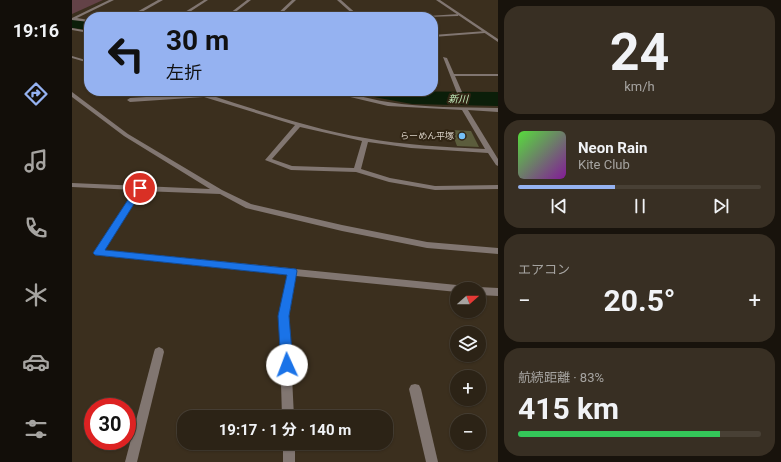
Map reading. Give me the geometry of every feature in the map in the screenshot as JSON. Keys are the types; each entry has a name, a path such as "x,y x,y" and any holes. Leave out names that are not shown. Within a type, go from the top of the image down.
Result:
{"street":[{"path":"87,12 112,0"},
{"path":"139,12 160,0"},
{"path":"187,12 206,0"},
{"path":"233,12 249,0"},
{"path":"281,12 294,0"},
{"path":"339,0 352,12"},
{"path":"438,0 498,41"},
{"path":"73,19 84,14"},
{"path":"438,16 458,15"},
{"path":"73,19 84,20"},
{"path":"72,29 84,31"},
{"path":"438,36 485,32"},
{"path":"72,57 84,61"},
{"path":"445,58 460,92"},
{"path":"452,75 498,76"},
{"path":"72,94 126,135 221,192 249,206 342,228 427,245 498,251"},
{"path":"130,100 202,96 299,124 366,140 422,147 490,151"},
{"path":"351,96 388,104 498,110"},
{"path":"464,109 498,164"},
{"path":"299,124 268,160 291,168 358,170 389,180 435,188 498,187"},
{"path":"358,170 366,140"},
{"path":"72,185 221,192"},
{"path":"140,188 98,253 450,288"},
{"path":"288,410 284,316 292,271"},
{"path":"486,291 498,292"},
{"path":"131,462 159,352"},
{"path":"415,389 432,462"},
{"path":"288,450 289,462"}],"shaded area":[{"path":"72,0 103,0 72,14"}],"building":[{"name":"らーめん平塚","path":"451,130 471,131 479,147 457,146"}],"waterway":[{"name":"新川","path":"72,23 84,24"},
{"name":"新川","path":"400,96 412,98 498,99"}],"place":[{"name":"らーめん平塚","path":"462,136"}],"route":[{"path":"140,188 98,253 292,271 284,316 287,365"}]}
